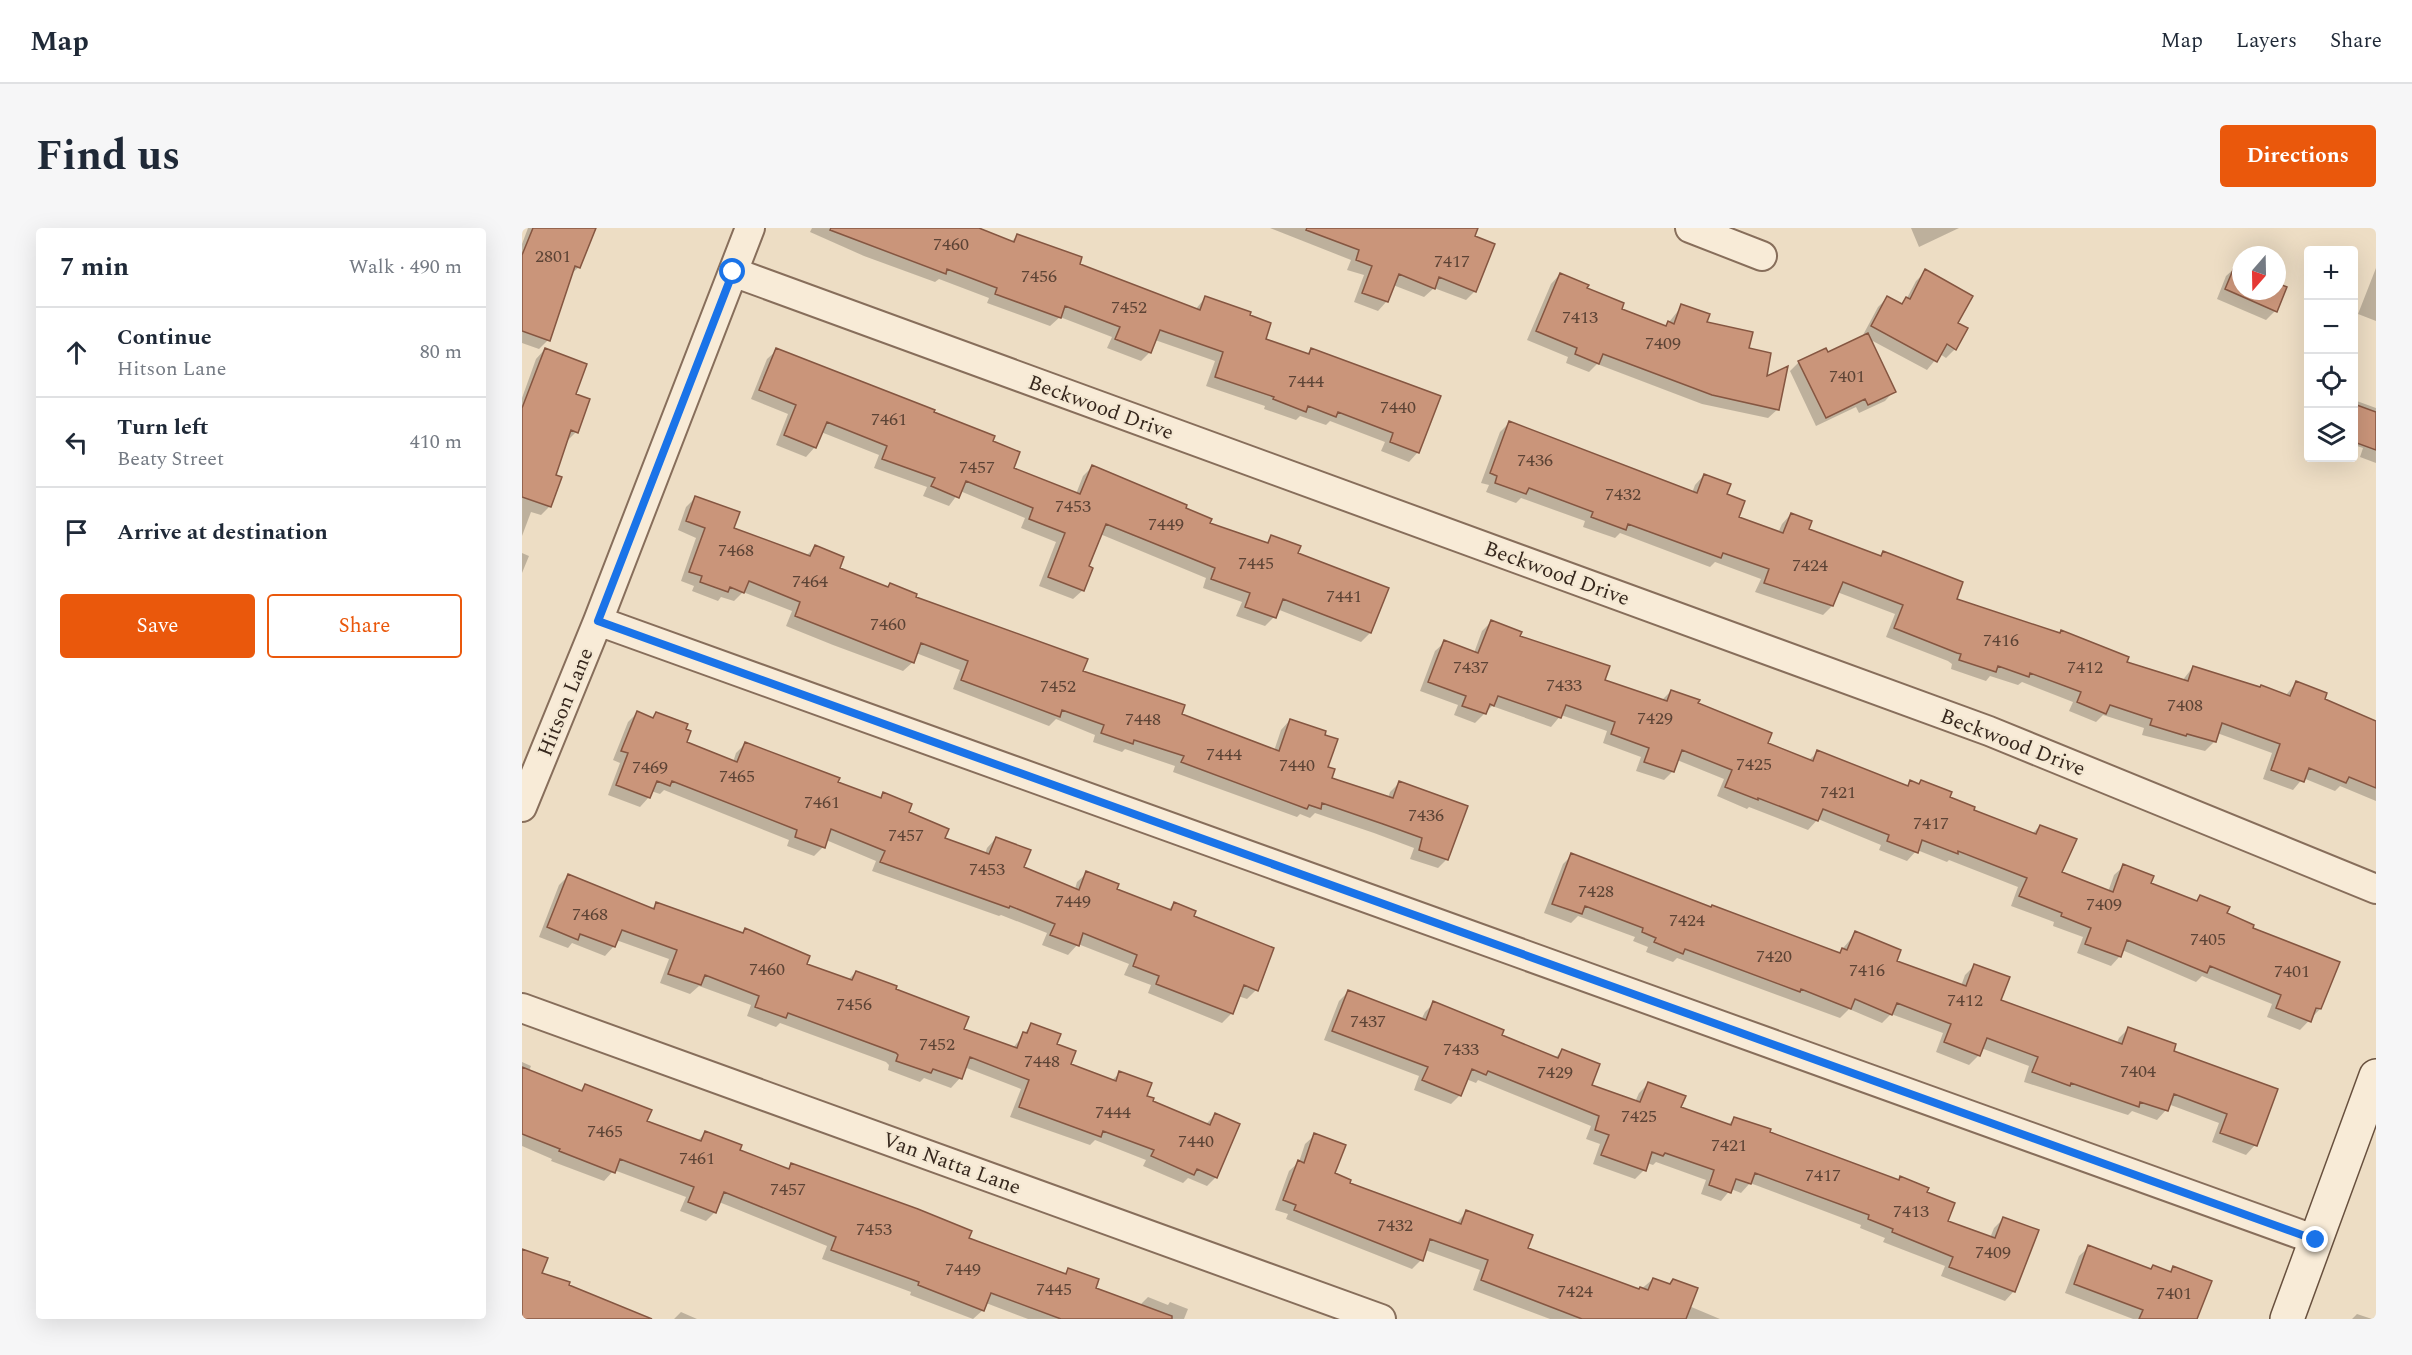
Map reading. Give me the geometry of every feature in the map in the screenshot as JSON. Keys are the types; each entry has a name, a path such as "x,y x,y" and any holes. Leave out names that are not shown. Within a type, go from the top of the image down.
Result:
{"street":[{"name":"Hitson Lane","path":"522,807 598,621 750,228"},
{"path":"1690,228 1762,256"},
{"name":"Beckwood Drive","path":"733,272 1989,731 2376,889"},
{"path":"598,621 2316,1240"},
{"name":"Van Natta Lane","path":"522,1008 1381,1319"},
{"path":"2288,1319 2376,1076"}],"building":[{"path":"533,228 596,228 580,268 575,266 550,341 522,331 522,255"},
{"path":"831,228 979,228 1014,242 1017,234 1082,257 1080,264 1200,310 1205,296 1251,312 1250,315 1271,323 1266,339 1309,354 1311,348 1441,396 1419,453 1390,442 1393,433 1338,412 1336,417 1308,406 1306,412 1273,399 1274,397 1215,377 1223,352 1160,330 1151,353 1115,339 1120,327 1065,306 1061,318 995,294 997,288 947,269 946,274 830,230"},
{"path":"1307,228 1478,228 1475,236 1495,244 1476,292 1439,277 1435,289 1399,274 1388,302 1362,293 1372,266 1356,260 1359,250 1306,230"},
{"path":"1925,269 1973,296 1958,323 1968,328 1956,350 1947,344 1937,362 1871,326 1887,296 1902,304 1906,297 1910,299"},
{"path":"2232,272 2232,292 2225,289"},
{"path":"1560,273 1589,285 1587,288 1624,303 1622,309 1666,326 1668,321 1674,324 1681,304 1710,314 1707,322 1753,332 1749,348 1771,353 1767,376 1788,366 1779,410 1712,395 1603,354 1599,364 1575,354 1577,348 1536,331"},
{"path":"2250,300 2282,300 2277,312"},
{"path":"1868,333 1896,392 1868,405 1865,399 1826,418 1798,361 1826,348 1828,352"},
{"path":"545,348 587,364 576,394 590,399 578,433 571,430 556,475 562,477 551,507 522,497 522,408"},
{"path":"776,348 995,436 993,441 1020,452 1014,468 1080,494 1092,465 1187,505 1186,508 1212,519 1210,523 1268,543 1271,535 1301,546 1298,553 1389,588 1371,633 1283,599 1276,618 1245,607 1250,593 1211,579 1215,568 1106,524 1089,566 1093,568 1084,591 1048,577 1065,533 1029,519 1033,508 966,481 959,498 931,486 935,478 882,459 887,446 827,422 816,448 784,435 796,405 759,390"},
{"path":"2358,405 2376,412 2376,450 2358,443"},
{"path":"1509,421 1697,493 1704,474 1731,484 1727,494 1745,501 1739,517 1783,533 1791,513 1812,521 1809,529 1881,556 1883,551 1963,582 1957,599 2060,633 2061,630 2129,657 2127,662 2188,681 2193,666 2260,687 2261,685 2290,696 2296,681 2327,693 2325,699 2376,721 2376,788 2349,777 2346,783 2309,768 2304,782 2271,770 2280,744 2222,723 2216,742 2187,734 2186,736 2150,725 2152,719 2110,705 2106,714 2077,702 2081,692 2030,673 2029,677 1998,666 1996,672 1959,660 1961,654 1894,628 1903,605 1843,582 1833,606 1764,583 1769,569 1723,553 1721,558 1628,524 1626,530 1591,517 1593,512 1529,488 1526,494 1495,483 1497,476 1490,473"},
{"path":"695,496 740,512 734,528 810,556 815,545 844,557 840,568 888,587 890,583 917,594 916,597 1088,659 1083,671 1185,705 1182,714 1279,751 1290,719 1326,731 1325,735 1338,739 1328,767 1335,769 1332,778 1393,798 1399,781 1468,806 1448,860 1419,850 1422,838 1322,803 1321,809 1309,805 1307,809 1181,762 1184,756 1134,740 1133,744 1101,733 1104,725 1062,710 1060,717 961,680 968,661 921,643 914,663 795,616 800,602 749,581 744,593 730,587 728,592 700,582 702,576 689,572 705,528 686,521"},
{"path":"1491,620 1522,632 1520,636 1610,666 1605,680 1667,701 1671,690 1700,700 1698,703 1772,733 1768,743 1813,761 1817,750 1908,786 1910,780 1919,784 1921,780 1952,792 1950,797 1975,807 1974,810 2036,834 2040,825 2077,839 2062,872 2113,892 2123,864 2154,876 2151,883 2197,901 2200,895 2230,907 2227,913 2254,925 2253,928 2340,962 2321,1009 2316,1008 2311,1022 2276,1008 2281,995 2210,966 2207,973 2127,940 2121,957 2085,944 2091,928 2061,916 2062,913 2019,896 2027,878 1958,851 1958,854 1922,840 1918,853 1887,841 1889,835 1823,809 1818,821 1758,798 1758,800 1725,787 1732,770 1682,750 1674,772 1644,762 1649,748 1611,734 1615,722 1566,705 1561,718 1498,696 1494,706 1490,704 1486,714 1462,706 1466,696 1428,682 1444,640 1478,653"},
{"path":"637,711 653,718 656,712 688,724 686,729 691,731 687,742 737,762 745,742 840,778 838,782 881,798 883,792 912,804 909,812 949,829 945,838 989,854 996,837 1031,850 1024,867 1079,890 1086,871 1119,884 1117,889 1171,910 1174,902 1196,911 1194,916 1274,948 1258,991 1244,985 1233,1014 1156,984 1159,976 1133,966 1137,955 1083,933 1079,946 1050,935 1055,924 1010,906 1009,908 880,862 885,851 831,829 825,848 795,837 797,830 672,781 670,786 657,781 650,798 616,785 628,753 621,751"},
{"path":"1571,853 1711,907 1712,905 1840,953 1842,948 1847,950 1855,931 1901,950 1897,961 1966,986 1974,964 2010,977 2001,1000 2122,1044 2128,1027 2176,1044 2174,1051 2278,1089 2257,1146 2220,1133 2227,1114 2174,1094 2168,1111 2140,1102 2139,1107 2071,1083 2070,1086 2032,1072 2038,1057 1987,1038 1980,1056 1944,1042 1951,1024 1897,1003 1892,1015 1855,999 1851,1009 1801,989 1800,992 1685,949 1683,954 1654,942 1656,938 1642,932 1643,928 1585,906 1582,914 1552,904"},
{"path":"568,874 654,909 656,902 743,933 745,928 810,956 807,964 852,980 856,971 897,986 896,989 969,1017 964,1029 1017,1048 1023,1032 1027,1033 1031,1023 1061,1034 1057,1044 1076,1051 1071,1064 1116,1081 1119,1071 1152,1083 1147,1096 1154,1098 1153,1101 1210,1125 1215,1113 1240,1124 1217,1178 1197,1169 1194,1175 1151,1156 1154,1150 1103,1131 1101,1137 1019,1107 1029,1080 970,1057 962,1079 933,1069 931,1073 896,1061 898,1055 896,1053 788,1013 786,1018 755,1007 759,996 705,975 701,985 668,974 677,950 622,930 615,947 580,934 578,940 547,927"},
{"path":"1348,990 1426,1020 1433,1001 1504,1030 1502,1035 1558,1058 1562,1049 1600,1064 1592,1085 1640,1102 1648,1082 1686,1096 1681,1107 1731,1125 1734,1117 1771,1129 1770,1132 1899,1180 1900,1176 1929,1188 1927,1192 1955,1203 1948,1221 1995,1238 2003,1217 2039,1230 2015,1292 1949,1267 1953,1257 1892,1232 1893,1229 1868,1219 1869,1215 1755,1173 1751,1184 1736,1179 1731,1193 1709,1185 1714,1170 1665,1153 1663,1156 1652,1152 1646,1171 1601,1155 1609,1135 1595,1130 1599,1116 1488,1071 1486,1075 1472,1069 1461,1096 1422,1080 1428,1067 1332,1031"},
{"path":"522,1067 582,1091 585,1084 652,1110 647,1121 701,1141 705,1131 742,1145 740,1150 789,1169 791,1163 918,1209 972,1231 969,1238 1066,1274 1068,1268 1099,1279 1096,1288 1172,1316 1172,1319 1061,1319 991,1293 984,1311 918,1285 919,1282 831,1250 836,1237 724,1192 716,1213 688,1202 694,1187 620,1159 615,1173 522,1134"},
{"path":"1314,1133 1346,1145 1335,1173 1351,1180 1350,1183 1461,1224 1466,1210 1533,1235 1528,1248 1639,1289 1640,1287 1648,1290 1653,1278 1670,1284 1673,1279 1698,1288 1686,1319 1582,1319 1481,1280 1488,1260 1430,1239 1423,1261 1294,1210 1296,1205 1283,1200 1298,1160 1304,1163"},
{"path":"2088,1245 2151,1269 2153,1265 2171,1272 2173,1266 2212,1281 2197,1319 2139,1319 2143,1310 2074,1284"},
{"path":"522,1249 548,1258 542,1273 570,1282 569,1285 652,1319 522,1319"}],"route":[{"path":"733,272 598,621 2316,1240"}]}
